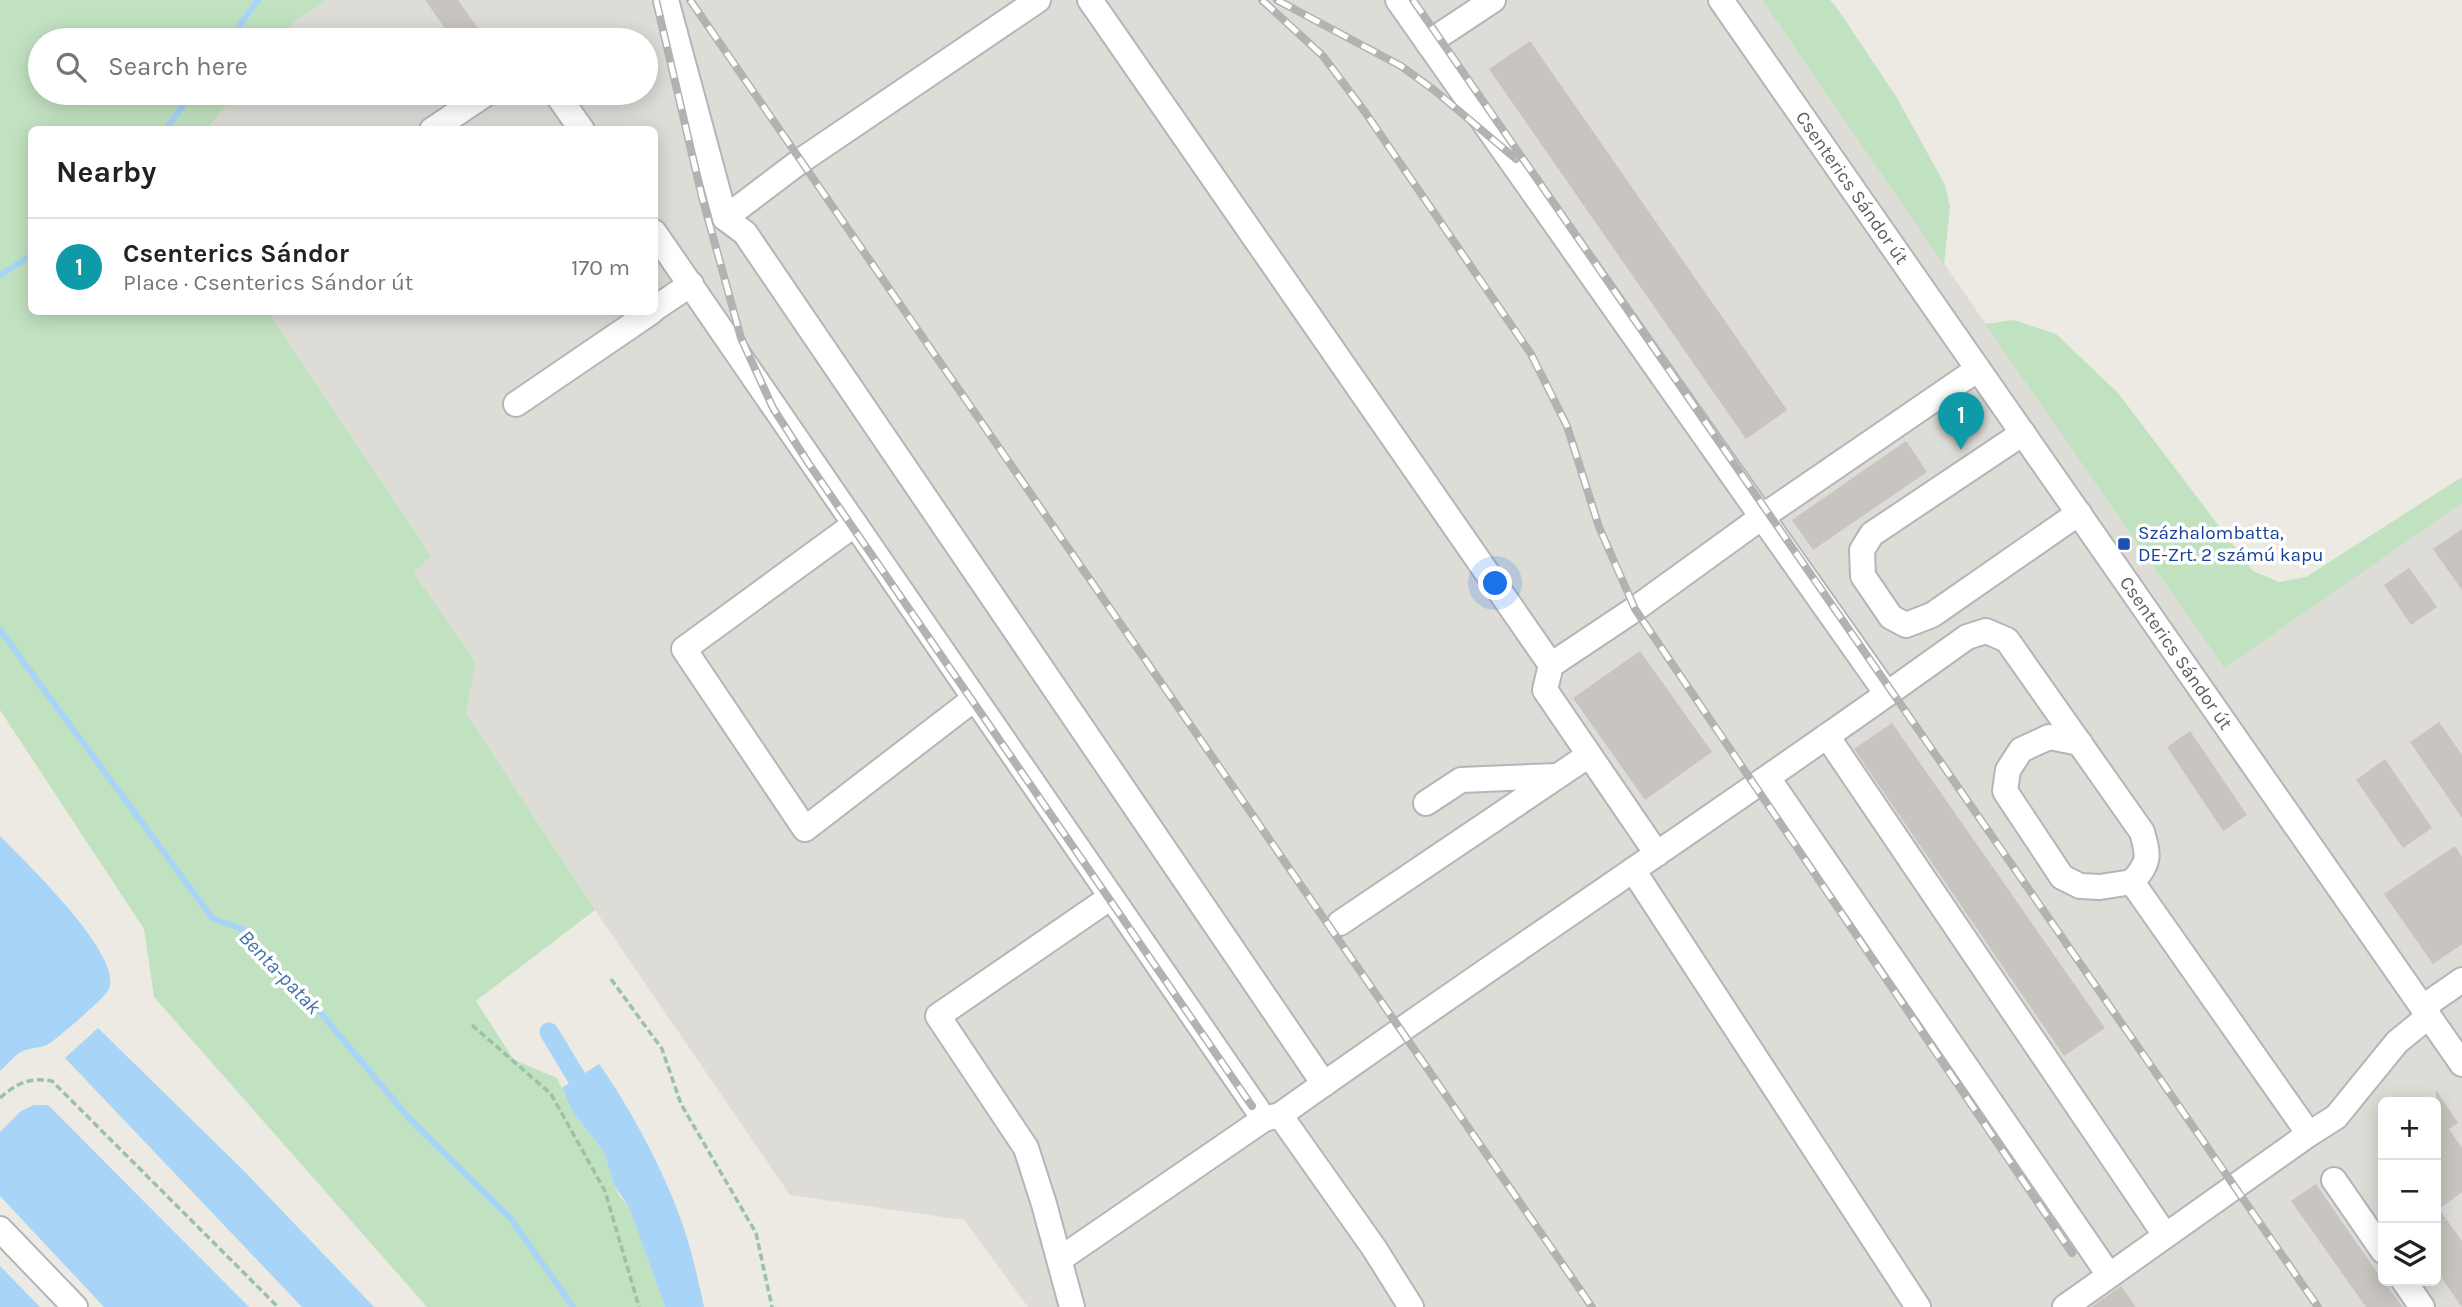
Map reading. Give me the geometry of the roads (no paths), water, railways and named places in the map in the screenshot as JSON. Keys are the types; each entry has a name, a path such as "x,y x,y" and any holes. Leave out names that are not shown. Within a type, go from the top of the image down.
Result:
{"street":[{"path":"666,0 725,218 745,233 1324,1084"},
{"path":"725,218 799,162 1038,0"},
{"path":"1090,0 1551,665"},
{"path":"1398,0 1887,694"},
{"path":"1428,43 1493,0"},
{"name":"Csenterics Sándor út","path":"1721,0 2462,1064"},
{"path":"438,126 469,105"},
{"path":"564,105 579,126"},
{"path":"658,238 1111,897 1272,1117 1374,1248 1411,1307"},
{"path":"658,307 691,284"},
{"path":"516,404 646,315"},
{"path":"1657,854 1545,690 1551,665 1978,369"},
{"path":"2023,433 1872,534 1862,551 1863,576 1891,617 1906,625 1932,615 2078,513"},
{"path":"855,524 684,649 805,829 974,699"},
{"path":"1060,1259 1324,1084 1768,778 1967,637 1986,631 2007,640 2080,743 2142,832 2148,854 2145,867 2132,882 2100,887 2080,886 2062,877 2005,791 2008,770 2021,750 2049,737 2080,743"},
{"path":"1827,736 2165,1236"},
{"path":"1340,923 1589,755"},
{"path":"1426,803 1461,780 1557,776"},
{"path":"1768,778 2109,1275"},
{"path":"1633,870 1918,1307"},
{"path":"2132,882 2309,1134"},
{"path":"1072,1307 1026,1148 938,1016 1111,897"},
{"path":"2065,1307 2336,1117 2397,1042 2462,980"},
{"path":"2334,1180 2378,1244"},
{"path":"0,1229 75,1307"},
{"path":"2407,1286 2422,1307"}],"water":[{"path":"0,836 49,886 87,932 109,973 109,989 82,1017 50,1043 19,1053 0,1071"},
{"path":"98,1028 243,1170 374,1307 302,1307 65,1058"},
{"path":"599,1064 637,1125 671,1194 690,1247 704,1307 665,1307 629,1207 614,1185 604,1152 572,1111 562,1088"},
{"path":"34,1105 48,1105 249,1307 104,1307 0,1196 0,1132 21,1111"},
{"path":"0,1266 40,1307 0,1307"}],"waterway":[{"path":"238,28 258,0"},
{"path":"168,126 183,105"},
{"path":"0,275 28,258"},
{"name":"Benta-patak","path":"0,630 213,919 243,929 290,988 307,997 408,1117 511,1219 573,1307"},
{"path":"549,1032 590,1100"}],"railway":[{"path":"656,0 702,197 741,338 773,408 1252,1106"},
{"path":"690,0 1592,1307"},
{"path":"1262,0 1323,56 1365,112 1531,354 1567,426 1599,527 1635,609 2072,1253"},
{"path":"1277,0 1401,66 1516,159"},
{"path":"1413,0 2318,1307"}],"place":[{"name":"Csenterics Sándor","path":"1961,450"},
{"name":"Százhalombatta, DE-Zrt. 2 számú kapu","path":"2124,544"}]}
